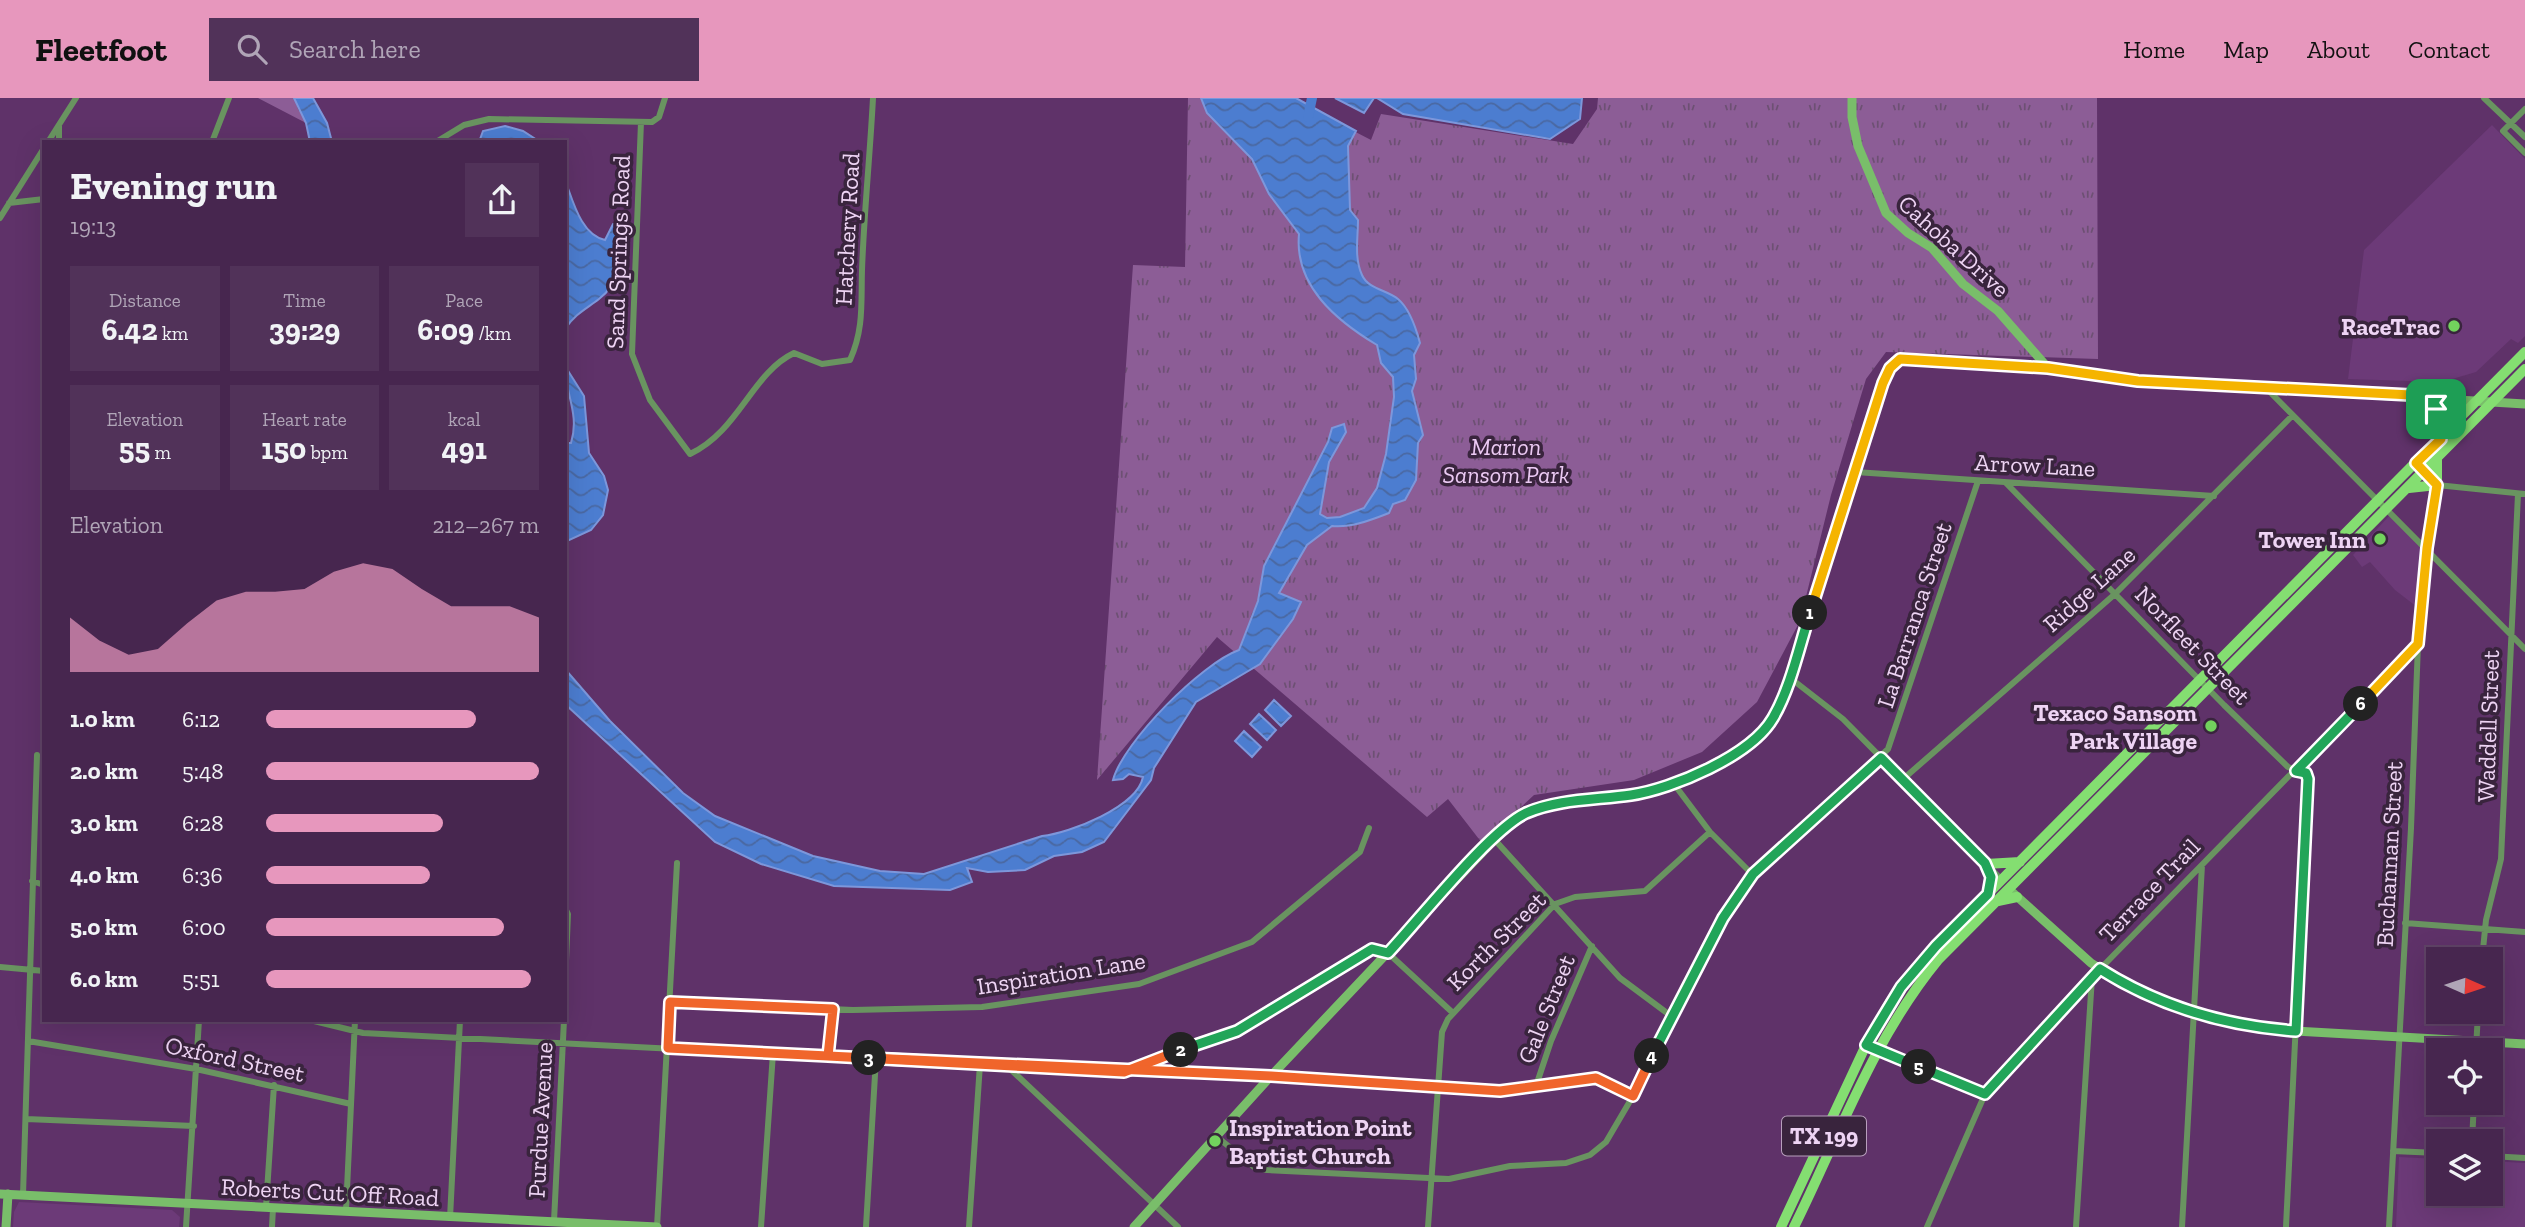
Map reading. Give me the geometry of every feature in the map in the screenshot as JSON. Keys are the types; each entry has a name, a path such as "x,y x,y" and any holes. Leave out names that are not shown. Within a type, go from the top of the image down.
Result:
{"main road":[{"name":"TX 199","path":"2436,454 2441,439 2525,352"},
{"name":"TX 199","path":"1794,1227 1866,1045 1901,987 1936,946 1991,898 2009,888 2200,679 2525,369"},
{"path":"2411,395 2436,409 2440,420 2441,439"},
{"path":"2406,489 2415,485 2437,485 2436,454"},
{"name":"TX 199","path":"2009,888 2020,862 2209,689 2383,504 2406,489 2420,468"},
{"path":"2009,888 1991,898 1991,877 1986,864 2003,866 2020,862"},
{"name":"TX 199","path":"1781,1227 1882,1052 1910,993 1991,898"}],"street":[{"path":"49,140 75,98"},
{"path":"213,140 229,98"},
{"name":"Sand Springs Road","path":"439,140 464,125 489,119 652,122 659,117 665,98"},
{"name":"Hatchery Road","path":"850,360 859,340 863,311 862,272 873,98"},
{"name":"Cahoba Drive","path":"1852,98 1852,117 1858,146 1886,213 1908,233 1932,248 1963,284 1998,311 2048,368"},
{"path":"2484,98 2525,137"},
{"path":"2525,109 2503,131 2525,153"},
{"name":"Sand Springs Road","path":"641,122 632,354 650,400 690,454 726,429 779,360 794,353 822,363 850,360"},
{"path":"59,124 59,140"},
{"path":"0,218 42,151"},
{"path":"9,203 42,199"},
{"path":"1134,1227 1156,1206 1271,1076 1512,821 1542,807 1633,795 1674,784 1738,751 1772,720 1789,677 1883,383 1894,361 1916,359 2048,368 2138,381 2411,395 2525,404"},
{"path":"2266,388 2525,649"},
{"name":"Ridge Lane","path":"1902,780 2115,594 2292,416"},
{"path":"2420,468 2437,485 2522,494"},
{"name":"Arrow Lane","path":"1855,472 2214,496"},
{"name":"La Barranca Street","path":"1881,758 1888,749 1907,697 1979,481"},
{"name":"Norfleet Street","path":"2006,482 2209,689 2288,767 2296,771"},
{"name":"Buchannan Street","path":"2389,1227 2418,644 2427,548 2437,485"},
{"name":"Waddell Street","path":"2483,947 2501,859 2511,635 2522,494"},
{"name":"Terrace Trail","path":"1927,1227 1985,1094 2100,969 2418,644"},
{"path":"1789,677 1829,707 2009,888 2100,969 2121,982 2193,1013 2246,1026 2426,1040"},
{"path":"23,1195 37,755"},
{"path":"1216,1136 1254,1167 1267,1170 1432,1179 1468,1177 1510,1166 1552,1166 1579,1160 1606,1142 1633,1096 1671,1016 1723,918 1753,874 1881,758"},
{"path":"2286,1227 2308,779 2306,773 2296,771"},
{"path":"1674,784 1710,832 1753,874"},
{"path":"35,818 42,818"},
{"name":"Inspiration Lane","path":"670,1002 833,1009 993,1006 1139,984 1252,942 1364,847 1369,828"},
{"name":"Korth Street","path":"1454,1011 1555,904 1575,897 1645,891 1710,832"},
{"path":"1494,839 1634,990 1671,1016"},
{"path":"657,1227 677,863"},
{"path":"2182,1227 2202,864"},
{"path":"32,881 42,884"},
{"path":"567,912 567,937"},
{"path":"2406,923 2525,932"},
{"name":"Gale Street","path":"1536,1086 1551,1041 1592,946"},
{"path":"1124,1072 1237,1031 1372,949 1388,953 1454,1011 1442,1032 1427,1227"},
{"path":"0,967 42,971"},
{"path":"2076,1227 2092,978"},
{"path":"828,1056 833,1009"},
{"path":"186,1227 194,1126 198,1022"},
{"path":"317,1022 354,1032 1124,1072 1271,1076 1500,1091 1596,1078 1633,1096"},
{"path":"346,1210 355,1022"},
{"path":"450,1218 460,1022"},
{"name":"Purdue Avenue","path":"554,1221 564,1022"},
{"name":"Oxford Street","path":"28,1041 196,1069 351,1104"},
{"path":"2503,1045 2525,1044"},
{"path":"1866,1045 1985,1094"},
{"path":"761,1227 773,1053"},
{"path":"866,1227 876,1058"},
{"path":"969,1227 980,1064"},
{"path":"1006,1065 1178,1227"},
{"path":"272,1227 270,1208 274,1085"},
{"path":"26,1119 194,1126"},
{"path":"2393,1151 2426,1152"},
{"path":"2503,1157 2525,1158"},
{"path":"3,1226 4,1194"},
{"name":"Roberts Cut Off Road","path":"4,1194 346,1210 498,1224 554,1221 657,1227"}],"shaded area":[{"path":"2492,125 2525,159 2525,336 2518,343 2511,339 2476,372 2442,382 2348,379 2364,250"},
{"name":"Tower Inn","path":"2390,515 2423,549 2417,607 2395,590 2370,562 2362,567 2353,555"},
{"path":"2399,1157 2426,1158 2426,1206 2503,1206 2503,1162 2525,1163 2525,1227 2396,1227"},
{"path":"19,1202 172,1210 180,1217 179,1227 13,1227 14,1212"}],"green space":[{"path":"258,98 294,98 306,123"},
{"name":"Marion Sansom Park","path":"1188,98 1290,98 1371,140 1381,114 1573,144 1597,109 1598,98 2097,98 2098,359 1886,352 1866,379 1831,495 1800,621 1757,702 1702,752 1634,780 1534,795 1482,843 1448,799 1427,817 1217,637 1097,780 1133,265 1185,267"}],"water":[{"path":"294,98 313,98 327,123 331,140 310,140 306,123"},
{"path":"1201,98 1296,98 1356,131 1348,146 1350,210 1358,220 1357,255 1362,275 1373,286 1402,303 1412,319 1420,343 1414,355 1416,379 1412,391 1423,435 1418,443 1416,480 1405,500 1393,504 1389,513 1375,518 1354,525 1332,526 1307,545 1279,593 1301,602 1293,619 1260,664 1196,702 1154,768 1151,780 1104,842 1082,852 1054,856 1025,870 988,872 967,868 972,882 950,890 834,886 761,864 715,842 567,706 567,671 610,721 683,793 715,816 813,856 880,871 924,874 1069,830 1101,817 1129,798 1143,777 1129,774 1123,779 1113,780 1120,764 1132,745 1166,706 1205,670 1239,650 1258,601 1264,566 1328,442 1332,428 1344,424 1346,432 1329,462 1320,514 1327,518 1340,517 1364,508 1377,488 1386,454 1394,397 1393,377 1381,363 1377,345 1333,313 1311,286 1299,253 1299,234 1269,194 1252,159 1207,113"},
{"path":"1335,98 1374,98 1364,113"},
{"path":"1377,98 1582,98 1580,119 1550,139 1403,114"},
{"path":"505,126 523,131 537,140 480,140 483,131"},
{"path":"567,185 579,216 597,237 605,240 613,224 621,222 626,227 621,266 612,285 567,326"},
{"path":"567,369 584,396 589,453 604,476 608,490 603,515 591,530 567,541 567,443 571,443 573,433"},
{"path":"1274,700 1291,716 1281,726 1265,710"},
{"path":"1259,714 1276,730 1267,740 1250,724"},
{"path":"1244,731 1261,747 1252,757 1235,741"}],"waterway":[{"path":"1308,117 1312,98"}],"place":[{"name":"RaceTrac","path":"2454,326"},
{"name":"Tower Inn","path":"2380,539"},
{"name":"Texaco Sansom Park Village","path":"2211,726"},
{"name":"Inspiration Point Baptist Church","path":"1215,1141"}],"route":[{"path":"2436,409 2411,395 2189,385 2102,378 2048,368 1916,359 1894,361 1883,383 1795,661 1778,708 1768,726 1738,751 1674,784 1633,795 1542,807 1512,821 1388,953 1372,949 1237,1031 1124,1072 828,1056 833,1009 670,1002 668,1048 1124,1072 1271,1076 1500,1091 1596,1078 1633,1096 1671,1016 1739,893 1753,874 1775,857 1881,758 1985,863 1991,878 1988,894 1936,946 1901,987 1866,1045 1985,1094 2100,969 2164,1003 2198,1015 2246,1026 2296,1031 2308,779 2306,773 2296,771 2418,644 2427,548 2437,485 2416,463 2441,439 2440,420 2436,409"}]}
